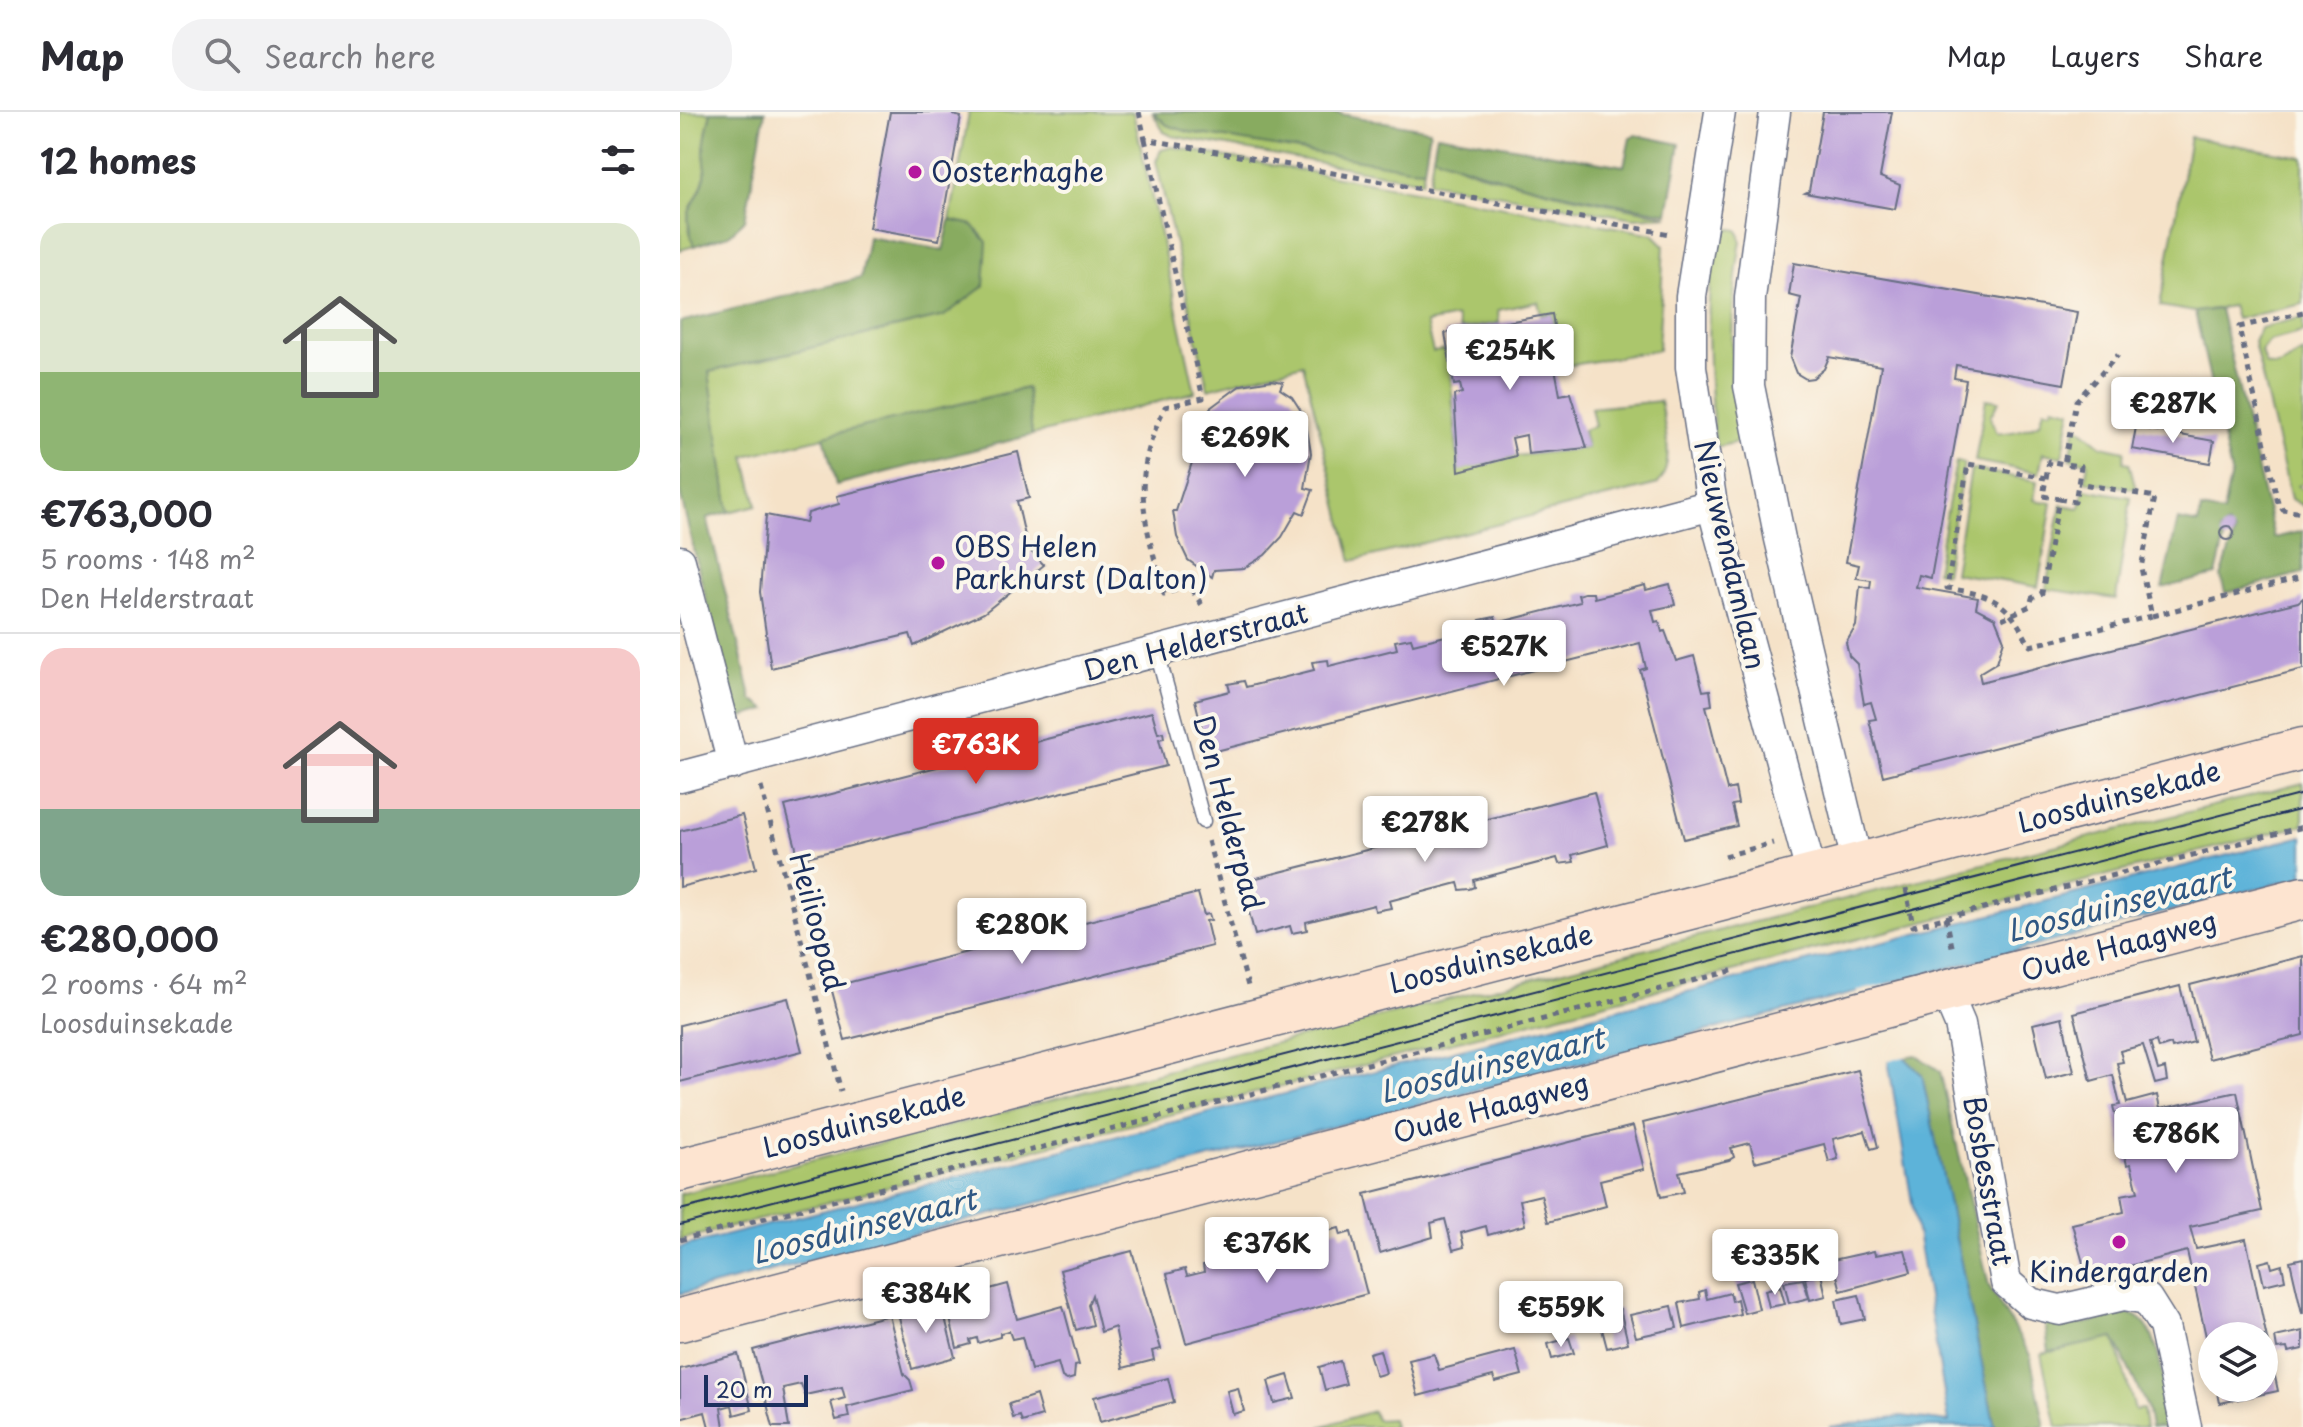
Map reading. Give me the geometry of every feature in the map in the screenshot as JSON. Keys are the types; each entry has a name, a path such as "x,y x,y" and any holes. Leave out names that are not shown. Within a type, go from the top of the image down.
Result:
{"main road":[{"name":"Loosduinsekade","path":"680,1170 2303,749"},
{"name":"Oude Haagweg","path":"680,1320 1859,1011 1939,981 1992,980 2303,898"}],"street":[{"name":"Nieuwendamlaan","path":"1720,112 1691,296 1691,367 1712,505 1812,876"},
{"name":"Nieuwendamlaan","path":"1775,112 1750,298 1749,386 1757,440 1858,866"},
{"name":"Den Helderstraat","path":"680,777 1712,505"},
{"path":"680,561 743,762"},
{"path":"1791,804 1841,797"},
{"name":"Bosbesstraat","path":"1939,981 1960,1024 2006,1282 2030,1303 2060,1310 2124,1295 2147,1299 2164,1326 2186,1427"}],"lane":[{"name":"Den Helderpad","path":"1157,652 1203,821"}],"path":[{"path":"1139,112 1203,398 1165,407 1147,455 1142,504 1164,594 1189,586 1222,634"},
{"path":"1145,139 1699,239"},
{"path":"2303,312 2239,327 2278,503 2283,510 2303,513"},
{"path":"2064,464 2076,401 2118,355"},
{"path":"2049,461 2064,464 2081,466 2075,502 2043,496 2049,461"},
{"path":"2046,478 1968,464 1947,588 1988,595 2014,613 2030,646 2303,577"},
{"path":"2078,483 2155,497 2141,568 2152,616"},
{"path":"2002,619 2030,606 2032,598 2042,593 2059,499"},
{"name":"Heilioopad","path":"743,762 842,1095"},
{"name":"Den Helderpad","path":"1203,821 1248,987"},
{"path":"1939,981 1946,917 2303,827"},
{"path":"680,1240 1735,970"}],"green space":[{"path":"680,112 711,112 704,150 705,176 690,208 688,221 694,246 680,250"},
{"path":"711,112 765,112 745,220 729,235 694,246 688,221 690,208 705,176 704,150"},
{"path":"969,112 1133,112 1195,392 1032,435 1026,388 745,456 757,505 729,512 709,372 944,316 973,225 950,220"},
{"path":"1152,112 1167,125 1189,132 1424,169 1422,181 1172,136 1164,132"},
{"path":"1153,112 1329,112 1430,130 1424,169 1408,168 1189,132 1167,125"},
{"path":"1437,134 1624,166 1630,138 1636,135 1680,144 1668,213 1549,190 1462,166 1433,155"},
{"path":"2190,137 2303,157 2303,304 2236,319 2232,306 2195,312 2160,306"},
{"path":"1172,147 1653,234 1664,245 1658,350 1561,367 1552,314 1541,315 1538,302 1498,310 1499,323 1460,330 1456,317 1426,323 1433,352 1448,350 1459,470 1516,456 1587,448 1583,430 1595,426 1591,408 1660,401 1668,455 1658,484 1352,561 1303,364 1208,389 1156,161 1161,150"},
{"path":"1433,155 1479,173 1668,216 1633,218 1429,182"},
{"path":"950,220 973,225 987,242 984,286 944,316 709,372 729,512 707,518 752,700 767,710 735,719 680,493 680,322 861,278 868,237 943,250"},
{"path":"1722,227 1738,230 1741,240 1732,340 1734,391 1742,441 1716,447 1709,367 1709,314 1715,234"},
{"path":"2220,309 2274,538 2303,531 2303,573 2225,593 2221,577 2235,533 2227,525 2220,531 2224,541 2216,575 2162,588 2178,520 2198,524 2201,509 2223,513 2231,473 2195,312"},
{"path":"2303,317 2303,332 2269,341 2261,351 2265,364 2271,366 2285,363 2303,352 2303,483 2298,486 2303,490 2303,506 2291,499 2254,342 2260,328"},
{"path":"1027,388 1032,435 836,485 824,436"},
{"path":"1986,399 1999,401 1990,417 1997,433 2019,431 2040,423 2044,409 2052,410 2053,406 2071,410 2062,457 2043,453 2039,473 1975,461"},
{"path":"2076,425 2102,446 2125,451 2123,462 2129,463 2136,489 2085,481 2088,462 2070,459"},
{"path":"1956,462 1964,463 1945,573 1936,571"},
{"path":"1971,469 2037,481 2034,500 2052,503 2038,587 1954,573"},
{"path":"2084,489 2131,497 2116,599 2046,589 2061,505 2080,508"},
{"path":"2303,783 2303,825 680,1240 680,1194"},
{"path":"1916,1055 1940,1071 1989,1286 2030,1355 2045,1427 1995,1427 1922,1075 1904,1057"},
{"path":"2127,1314 2138,1317 2146,1326 2157,1351 2168,1405 2161,1407 2166,1427 2151,1427 2147,1407 2114,1338 2049,1352 2045,1324 2082,1324"},
{"path":"2114,1337 2135,1410 2143,1409 2146,1427 2057,1427 2041,1354"},
{"path":"1373,1411 1376,1420 1392,1419 1394,1427 1320,1427"}],"water":[{"name":"Loosduinsevaart","path":"2303,836 2303,877 1886,984 1904,1057 1922,1075 1995,1427 1829,1427 1901,1416 1949,1422 1888,1060 1870,989 680,1294 680,1247"}],"pier":[{"path":"1901,981 1902,985 1891,987 1909,1056 1884,1061 1868,993 1858,995 1858,991"}],"building":[{"name":"Oosterhaghe","path":"890,112 953,112 953,115 961,117 939,240 869,228"},
{"path":"1823,112 1892,112 1880,177 1900,185 1895,209 1805,193 1809,191"},
{"path":"1794,263 2077,312 2064,384 1956,365 1954,378 1966,380 1931,578 1919,575 1916,587 1978,598 1976,608 1995,618 2004,640 1997,662 1979,673 1981,682 2298,602 2303,598 2303,669 1883,776 1869,720 1876,719 1871,702 1864,704 1857,664 1849,656 1846,643 1856,626 1860,586 1870,588 1871,580 1856,578 1859,565 1846,562 1881,366 1829,357 1824,369 1813,378 1806,379 1796,373 1790,358 1801,298 1789,295"},
{"path":"1552,314 1561,366 1555,368 1560,395 1570,393 1587,448 1528,454 1526,435 1512,438 1516,456 1459,471 1454,395 1462,393 1460,384 1454,385 1445,333"},
{"path":"1272,380 1283,382 1280,389 1292,397 1305,417 1311,453 1305,488 1313,490 1304,514 1297,511 1282,537 1265,555 1244,568 1214,570 1212,577 1188,560 1177,537 1173,511 1176,511 1210,408 1241,385"},
{"path":"2136,427 2214,441 2210,463 2132,449"},
{"path":"1018,452 1029,498 1017,501 1025,536 1020,540 1044,565 984,613 914,646 910,634 771,668 760,592 766,515 806,523 808,513 839,504 837,496"},
{"path":"2227,526 2234,533 2227,540 2220,533"},
{"path":"1670,584 1675,605 1652,610 1655,622 1659,621 1662,632 1665,631 1676,661 1694,656 1703,691 1710,690 1712,705 1706,706 1727,790 1735,788 1738,804 1732,805 1737,826 1684,839 1640,670 1646,668 1640,643 1208,753 1195,700 1230,691 1228,684 1244,681 1246,687 1314,670 1312,662 1328,660 1329,666 1397,649 1395,641 1411,638 1413,644 1482,627 1480,620 1495,617 1497,623 1580,602 1578,595 1584,593 1593,593 1594,598 1645,585 1646,590"},
{"path":"1152,712 1158,733 1163,732 1164,738 1159,739 1166,766 799,859 785,806"},
{"path":"1594,792 1608,845 1572,855 1574,862 1559,864 1557,858 1474,880 1475,887 1470,889 1460,890 1458,883 1389,901 1391,908 1375,911 1374,905 1306,922 1307,930 1292,933 1290,926 1255,935 1241,882"},
{"path":"742,815 756,868 680,887 680,831"},
{"path":"1198,893 1204,915 1209,914 1211,920 1206,921 1212,946 845,1040 831,987"},
{"path":"2303,956 2303,1035 2209,1059 2190,985"},
{"path":"2180,986 2194,1042 2172,1048 2171,1044 2159,1048 2157,1041 2150,1043 2158,1070 2165,1068 2167,1081 2155,1084 2143,1045 2120,1051 2123,1062 2117,1063 2127,1103 2157,1095 2160,1109 2237,1092 2262,1211 2190,1227 2196,1249 2246,1239 2263,1322 2203,1322 2187,1251 2087,1277 2072,1224 2124,1212 2121,1195 2138,1192 2131,1164 2127,1165 2113,1106 2120,1105 2113,1075 2091,1081 2074,1013"},
{"path":"788,998 802,1051 680,1082 680,1025"},
{"path":"2062,1017 2074,1072 2046,1079 2033,1024"},
{"path":"1858,1070 1878,1147 1871,1149 1865,1131 1833,1139 1838,1159 1829,1162 1824,1144 1755,1162 1750,1143 1731,1148 1734,1157 1729,1160 1679,1172 1684,1192 1661,1197 1643,1123"},
{"path":"1633,1126 1644,1169 1600,1180 1606,1206 1548,1222 1541,1195 1520,1200 1525,1225 1488,1235 1486,1226 1461,1233 1464,1247 1453,1250 1445,1219 1431,1223 1433,1237 1380,1253 1365,1194"},
{"path":"1339,1228 1341,1235 1351,1232 1367,1294 1186,1343 1167,1274 1185,1269 1187,1276 1204,1272 1203,1265 1236,1256 1238,1262 1256,1258 1254,1251 1288,1241 1289,1249 1307,1244 1305,1237"},
{"path":"1905,1250 1911,1272 1841,1291 1833,1260 1874,1251 1875,1255"},
{"path":"1132,1251 1161,1349 1152,1351 1154,1360 1123,1368 1115,1327 1101,1332 1092,1295 1088,1305 1093,1325 1076,1330 1060,1270"},
{"path":"1788,1257 1790,1267 1780,1270 1777,1260"},
{"path":"2303,1258 2303,1313 2302,1313 2290,1261"},
{"path":"2270,1260 2272,1268 2282,1265 2285,1280 2264,1285 2259,1263"},
{"path":"1821,1274 1826,1296 1810,1300 1805,1278"},
{"path":"1752,1279 1759,1309 1744,1313 1735,1283"},
{"path":"1803,1279 1809,1298 1789,1303 1784,1282"},
{"path":"1008,1284 1017,1319 1063,1306 1079,1365 1075,1366 1074,1378 1067,1380 1062,1377 1058,1363 1031,1370 1022,1337 1012,1339 1009,1331 978,1343 977,1338 970,1340 971,1344 957,1348 946,1301"},
{"path":"1780,1286 1785,1304 1769,1307 1765,1290"},
{"path":"1705,1290 1707,1299 1730,1293 1732,1301 1737,1299 1740,1314 1684,1328 1679,1303 1700,1299 1699,1292"},
{"path":"1859,1295 1865,1319 1841,1324 1836,1300"},
{"path":"941,1302 955,1357 912,1369 898,1313"},
{"path":"1672,1306 1677,1328 1636,1337 1630,1315"},
{"path":"1620,1309 1628,1343 1607,1348 1598,1314"},
{"path":"889,1315 904,1374 913,1390 847,1407 849,1417 836,1420 831,1402 845,1398 842,1387 805,1395 801,1384 783,1388 789,1427 773,1427 753,1350"},
{"path":"2303,1331 2303,1349 2288,1352 2287,1348 2278,1349 2278,1336"},
{"path":"1569,1338 1574,1353 1552,1359 1548,1344"},
{"path":"1380,1350 1386,1373 1376,1376 1369,1353"},
{"path":"1515,1350 1522,1375 1495,1382 1493,1376 1418,1396 1409,1360 1434,1354 1439,1370"},
{"path":"738,1354 752,1410 734,1415 732,1405 721,1408 724,1427 709,1427 705,1412 680,1419 680,1369"},
{"path":"1340,1361 1346,1384 1325,1390 1319,1367"},
{"path":"1288,1375 1295,1398 1274,1403 1268,1381"},
{"path":"1168,1378 1174,1402 1100,1422 1094,1397"},
{"path":"1238,1388 1244,1411 1233,1414 1227,1391"},
{"path":"1036,1395 1042,1416 1022,1422 1020,1416 1013,1418 1009,1404"}],"tram line":[{"path":"680,1210 2303,794"},
{"path":"680,1225 2303,809"}],"place":[{"name":"Oosterhaghe","path":"915,172"},
{"name":"OBS Helen Parkhurst (Dalton)","path":"938,563"},
{"name":"Kindergarden","path":"2119,1242"}]}
